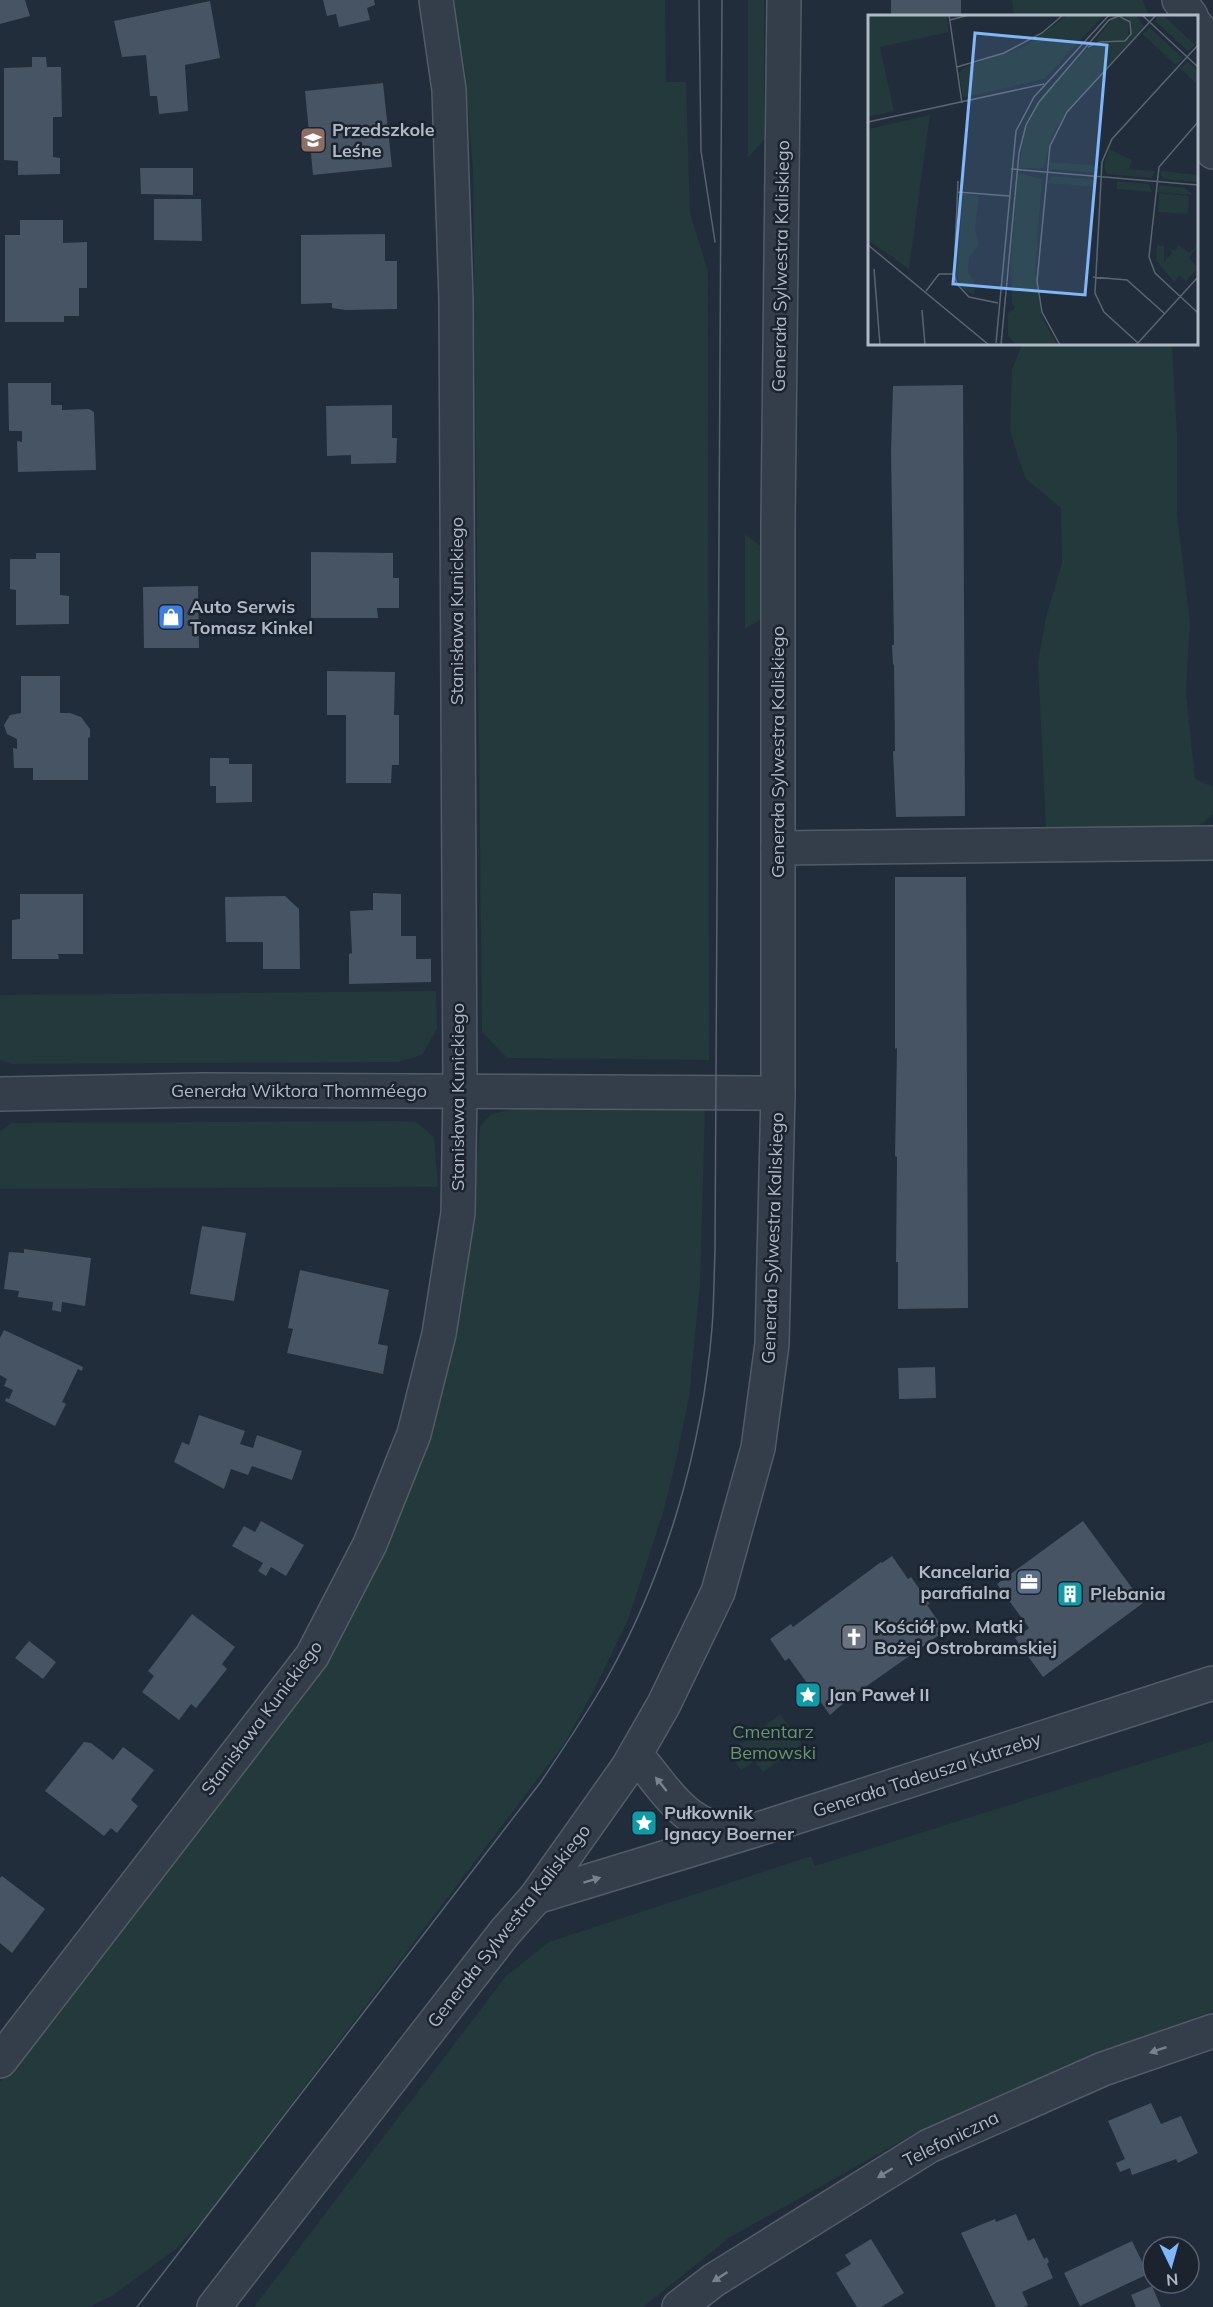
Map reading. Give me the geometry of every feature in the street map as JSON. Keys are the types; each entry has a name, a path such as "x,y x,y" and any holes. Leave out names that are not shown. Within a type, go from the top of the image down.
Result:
{"street":[{"name":"Stanisława Kunickiego","path":"0,2061 312,1656 370,1544 414,1434 439,1334 458,1213 459,1091 456,299 449,90 436,0"},
{"name":"Generała Sylwestra Kaliskiego","path":"214,2307 505,1932 536,1897 636,1755 664,1704 718,1592 758,1448 772,1344 778,1093 778,522 784,0"},
{"path":"1179,0 1190,15"},
{"path":"1198,26 1211,87 1213,152"},
{"path":"778,848 1213,843"},
{"name":"Generała Wiktora Thomméego","path":"0,1094 202,1090 778,1093"},
{"name":"Generała Tadeusza Kutrzeby","path":"536,1897 765,1827 1213,1683"},
{"path":"636,1755 691,1818 704,1826 726,1831 765,1827"},
{"name":"Telefoniczna","path":"679,2307 714,2280 929,2146 1103,2069 1213,2031"}],"green space":[{"path":"453,0 665,0 666,82 686,82 690,213 708,271 709,1060 507,1058 482,1032 473,172 465,71"},
{"path":"748,0 764,0 764,140 748,157"},
{"path":"1012,0 1143,0 1149,15 1014,15"},
{"path":"1022,345 1172,345 1177,433 1177,514 1190,622 1186,693 1195,779 1213,787 1213,814 1194,831 1046,828 1038,662 1046,617 1062,563 1061,508 1025,478 1010,431 1012,370"},
{"path":"745,534 760,546 761,619 745,629"},
{"path":"436,991 437,1029 422,1055 398,1062 12,1064 0,1060 0,995"},
{"path":"528,1106 705,1109 700,1285 689,1397 663,1513 628,1620 592,1694 564,1744 206,2217 176,2249 113,2295 89,2307 0,2307 0,2082 324,1656 472,1215 480,1127 491,1114"},
{"path":"416,1122 434,1137 438,1187 0,1189 0,1131 11,1123"},
{"name":"Cmentarz Bemowski","path":"780,1714 802,1744 763,1772 755,1761 741,1770 728,1753"},
{"path":"1213,1741 1213,2011 1106,2051 921,2130 729,2238 643,2307 254,2307 506,1976 549,1942 811,1856 815,1866"}],"building":[{"path":"0,0 25,0 30,16 0,24"},
{"path":"323,0 374,0 375,5 367,8 370,20 339,27 336,14 327,16"},
{"path":"891,0 961,0 961,15 891,15"},
{"path":"210,1 220,58 185,65 188,111 159,114 157,96 150,96 146,55 122,57 114,21"},
{"path":"32,57 46,57 47,67 61,67 62,117 53,117 53,157 60,158 60,174 18,175 18,161 4,160 4,68 32,67"},
{"path":"383,83 392,167 313,175 305,91"},
{"path":"140,168 193,168 193,195 141,194"},
{"path":"154,199 201,199 202,241 154,240"},
{"path":"20,220 63,220 63,243 87,242 87,288 79,288 79,316 64,316 64,322 5,322 5,235 20,235"},
{"path":"385,234 385,261 397,261 397,309 346,310 332,308 332,303 301,304 301,235"},
{"path":"8,383 51,383 51,405 62,405 62,410 89,409 94,412 96,470 18,472 17,441 22,442 22,431 9,431"},
{"path":"963,385 965,816 896,817 892,645 894,645 891,451 893,386"},
{"path":"392,405 392,438 397,438 396,463 351,464 351,455 327,456 326,406"},
{"path":"311,552 393,553 393,578 399,578 399,608 377,608 378,618 311,618"},
{"path":"36,553 60,553 60,595 69,596 69,624 16,625 16,590 10,589 10,559 36,559"},
{"name":"Auto Serwis Tomasz Kinkel","path":"198,586 199,648 144,648 143,587"},
{"path":"327,671 395,672 394,715 399,715 399,765 392,765 391,783 346,783 346,715 327,715"},
{"path":"21,676 60,676 60,713 70,713 81,717 90,729 88,780 33,780 33,768 14,768 13,748 17,749 17,739 7,734 4,725 10,715 21,713"},
{"path":"210,758 229,758 229,764 252,764 252,802 216,803 216,786 210,786"},
{"path":"895,877 966,877 968,1308 898,1309 897,1157 895,1156 897,1048 895,1049"},
{"path":"373,893 401,894 401,936 416,936 416,959 431,959 431,982 349,984 349,954 352,953 350,911 373,910"},
{"path":"20,894 83,894 83,954 58,954 59,959 12,959 12,920 20,919"},
{"path":"285,896 299,909 300,969 263,969 263,942 226,942 225,897"},
{"path":"202,1226 246,1233 234,1301 190,1294"},
{"path":"24,1249 91,1258 85,1306 62,1302 61,1312 52,1310 53,1302 18,1297 19,1291 4,1289 9,1252 24,1253"},
{"path":"300,1270 389,1290 378,1344 388,1346 383,1374 287,1353 293,1329 288,1328"},
{"path":"4,1330 83,1367 82,1371 78,1369 62,1402 66,1404 55,1426 5,1401 6,1398 9,1399 13,1390 4,1386 7,1379 0,1375 0,1338"},
{"path":"935,1367 936,1398 899,1399 898,1368"},
{"path":"199,1415 245,1431 240,1444 253,1448 257,1435 302,1451 292,1480 252,1466 248,1475 231,1469 224,1489 174,1462 182,1442 189,1445"},
{"path":"261,1521 304,1545 286,1576 271,1567 266,1576 258,1571 263,1563 232,1546 244,1526 255,1532"},
{"name":"Plebania","path":"1083,1521 1143,1603 1043,1677 1015,1638 1029,1628 997,1584"},
{"name":"Kościół pw. Matki Bożej Ostrobramskiej","path":"892,1556 908,1579 911,1577 943,1628 937,1633 939,1635 847,1700 830,1715 789,1658 785,1661 770,1639 791,1624 793,1627"},
{"path":"192,1614 235,1647 222,1664 227,1669 196,1708 191,1704 179,1720 142,1692 154,1676 148,1671"},
{"path":"29,1641 56,1662 43,1679 15,1658"},
{"path":"84,1742 91,1743 113,1760 123,1747 154,1770 131,1800 138,1806 117,1833 111,1828 104,1836 45,1791"},
{"path":"2,1876 45,1909 12,1953 0,1943 0,1878"},
{"path":"1151,2103 1161,2124 1181,2116 1198,2153 1178,2163 1176,2159 1132,2175 1130,2168 1120,2172 1116,2163 1125,2159 1108,2121"},
{"path":"1016,2214 1028,2241 1034,2238 1044,2259 1047,2257 1049,2262 1047,2264 1053,2278 1022,2292 1028,2305 996,2307 961,2233 995,2219 996,2222"},
{"path":"871,2239 904,2293 881,2307 857,2307 836,2273 851,2264 845,2255"},
{"path":"1132,2241 1141,2260 1141,2277 1080,2306 1064,2273"},
{"path":"1141,2291 1141,2295 1156,2295 1161,2307 1136,2307 1131,2295"}],"tram line":[{"path":"699,0 701,151 715,242"},
{"path":"137,2307 540,1783 566,1745 606,1680 646,1597 678,1509 690,1464 707,1373 713,1318 715,1250 722,0"}],"place":[{"name":"Przedszkole Leśne","path":"313,140"},
{"name":"Auto Serwis Tomasz Kinkel","path":"171,617"},
{"name":"Kancelaria parafialna","path":"1029,1582"},
{"name":"Plebania","path":"1070,1594"},
{"name":"Kościół pw. Matki Bożej Ostrobramskiej","path":"854,1637"},
{"name":"Jan Paweł II","path":"808,1695"},
{"name":"Pułkownik Ignacy Boerner","path":"644,1823"}]}
